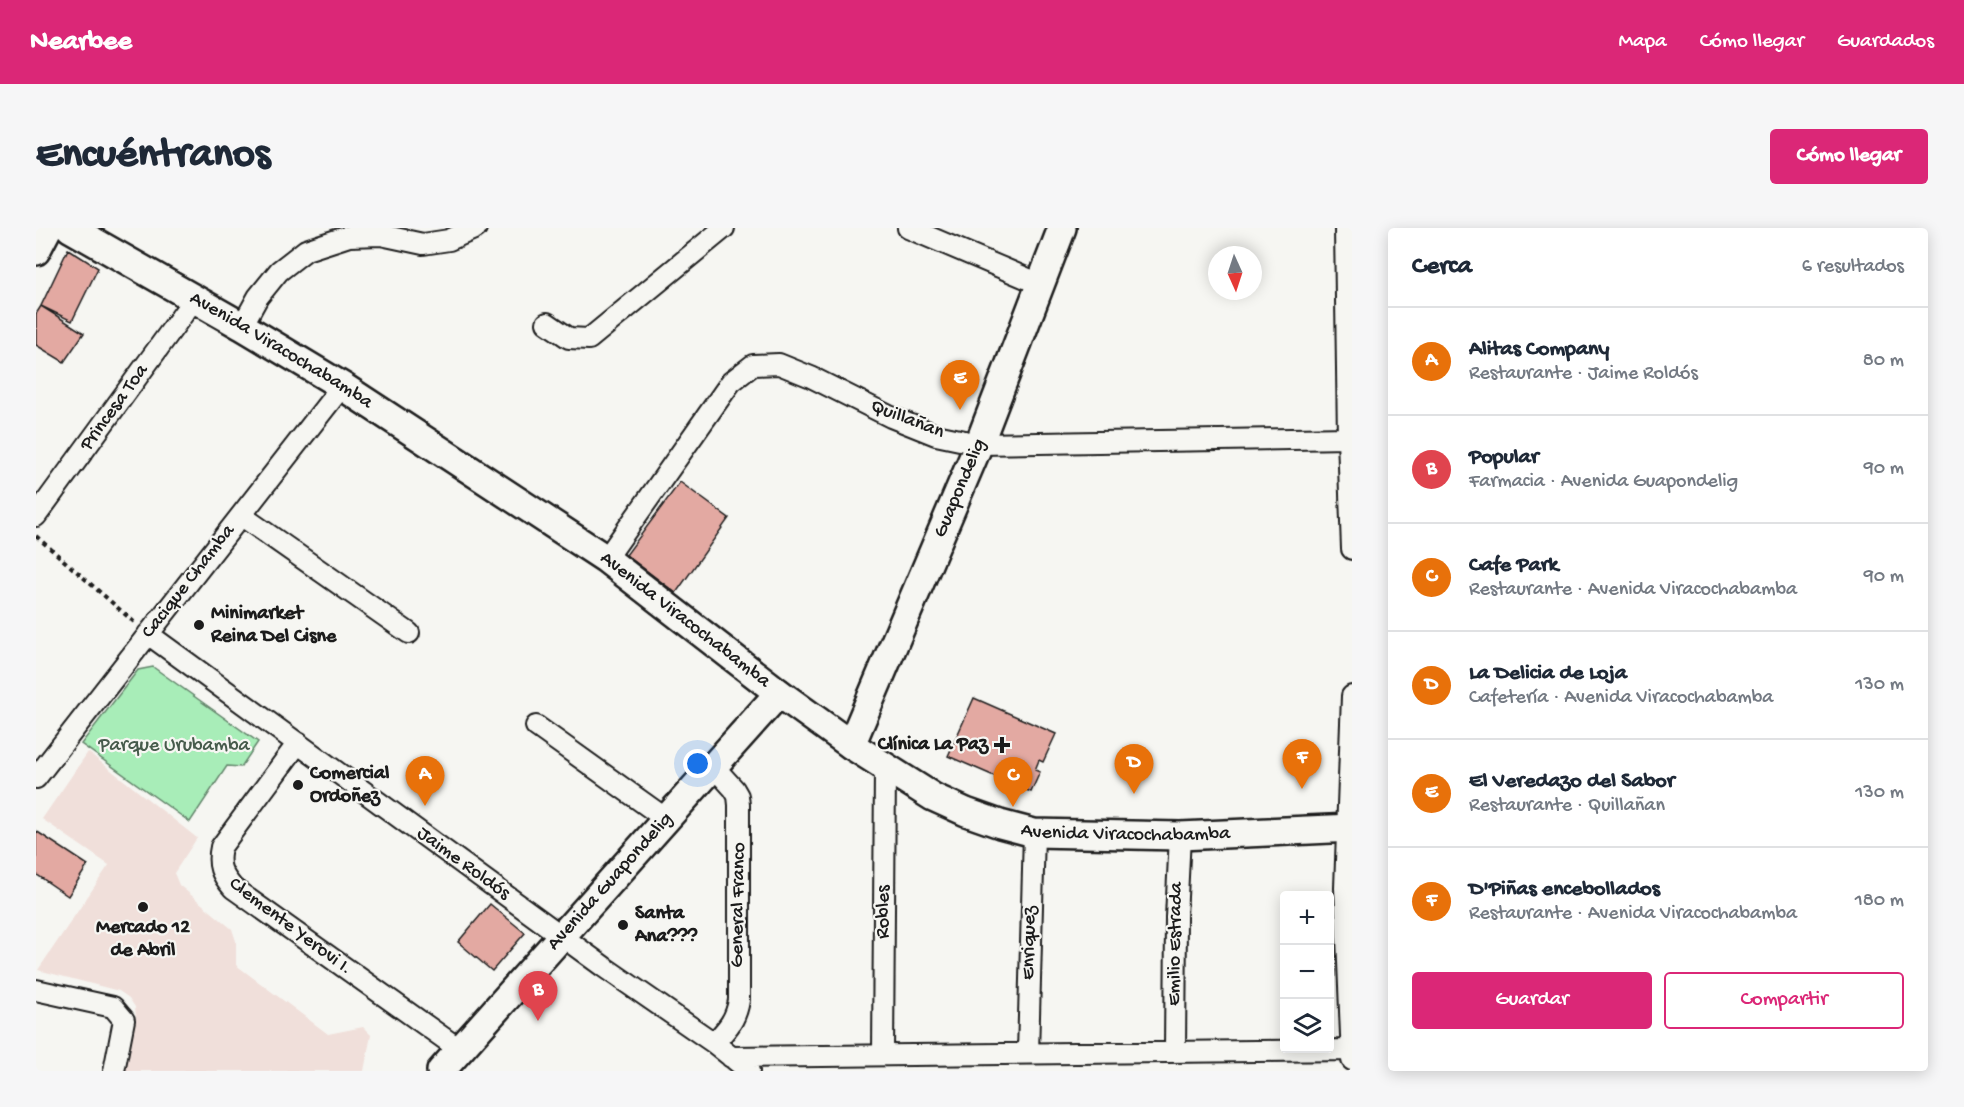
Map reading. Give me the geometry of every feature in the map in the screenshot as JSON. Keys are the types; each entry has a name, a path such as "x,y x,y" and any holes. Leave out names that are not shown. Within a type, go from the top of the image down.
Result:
{"street":[{"path":"36,251 48,228"},
{"name":"Avenida Viracochabamba","path":"70,228 342,386 606,559 779,693 885,768 933,797 966,812 1034,833 1180,836 1349,828"},
{"path":"242,326 258,297 279,271 306,250 349,236 379,232 423,244 449,240 476,228"},
{"path":"547,323 568,338 589,339 724,228"},
{"path":"908,228 1040,284"},
{"name":"Guapondelig","path":"851,745 979,444 1062,228"},
{"path":"1345,228 1352,549"},
{"name":"Princesa Toa","path":"36,516 194,300"},
{"name":"Quillañan","path":"606,559 731,382 753,366 779,364 811,377 891,417 936,435 979,444 1348,438"},
{"name":"Cacique Chamba","path":"36,778 342,386"},
{"path":"242,516 409,633"},
{"name":"Jaime Roldós","path":"148,634 562,937 714,1043 749,1071"},
{"name":"Avenida Guapondelig","path":"441,1071 779,693"},
{"path":"731,1057 1175,1052 1351,1055 1345,888 1349,828 1352,696"},
{"path":"536,726 666,819"},
{"name":"Clemente Yerovi I.","path":"297,743 221,847 218,860 221,875 233,888 459,1049"},
{"name":"General Franco","path":"714,767 738,796 740,833 739,1000 732,1024 714,1043"},
{"name":"Robles","path":"883,1055 885,768"},
{"name":"Enriquez","path":"1028,1053 1034,833"},
{"name":"Emilio Estrada","path":"1175,1052 1176,917 1180,836"},
{"path":"36,990 113,1007 124,1020 114,1071"}],"path":[{"path":"36,536 148,634"}],"shaded area":[{"name":"Mercado 12 de Abril","path":"88,752 197,838 174,873 179,885 232,929 236,941 236,965 328,1034 363,1027 371,1035 364,1071 125,1071 136,1018 135,1007 129,998 119,991 38,970 109,865 42,819"}],"green space":[{"name":"Parque Urubamba","path":"153,667 258,742 241,767 227,766 190,822 81,744 138,670"}],"building":[{"path":"68,249 98,268 72,321 41,306"},
{"path":"41,306 84,333 64,362 36,345 36,314"},
{"path":"680,482 729,518 676,593 626,555"},
{"name":"Clínica La Paz","path":"974,698 1056,734 1043,762 1039,760 1035,770 1040,772 1031,792 948,756"},
{"path":"36,831 88,865 68,896 36,874"},
{"path":"490,904 525,933 492,971 458,942"}],"place":[{"name":"El Veredazo del Sabor","path":"960,410"},
{"name":"Minimarket Reina Del Cisne","path":"199,625"},
{"name":"Clínica La Paz","path":"1002,745"},
{"name":"Comercial Ordoñez","path":"298,785"},
{"name":"D'Piñas encebollados","path":"1302,789"},
{"name":"La Delicia de Loja","path":"1134,794"},
{"name":"Alitas Company","path":"425,806"},
{"name":"Cafe Park","path":"1013,807"},
{"name":"Mercado 12 de Abril","path":"143,907"},
{"name":"Santa Ana???","path":"623,925"},
{"name":"Popular","path":"538,1021"}]}
